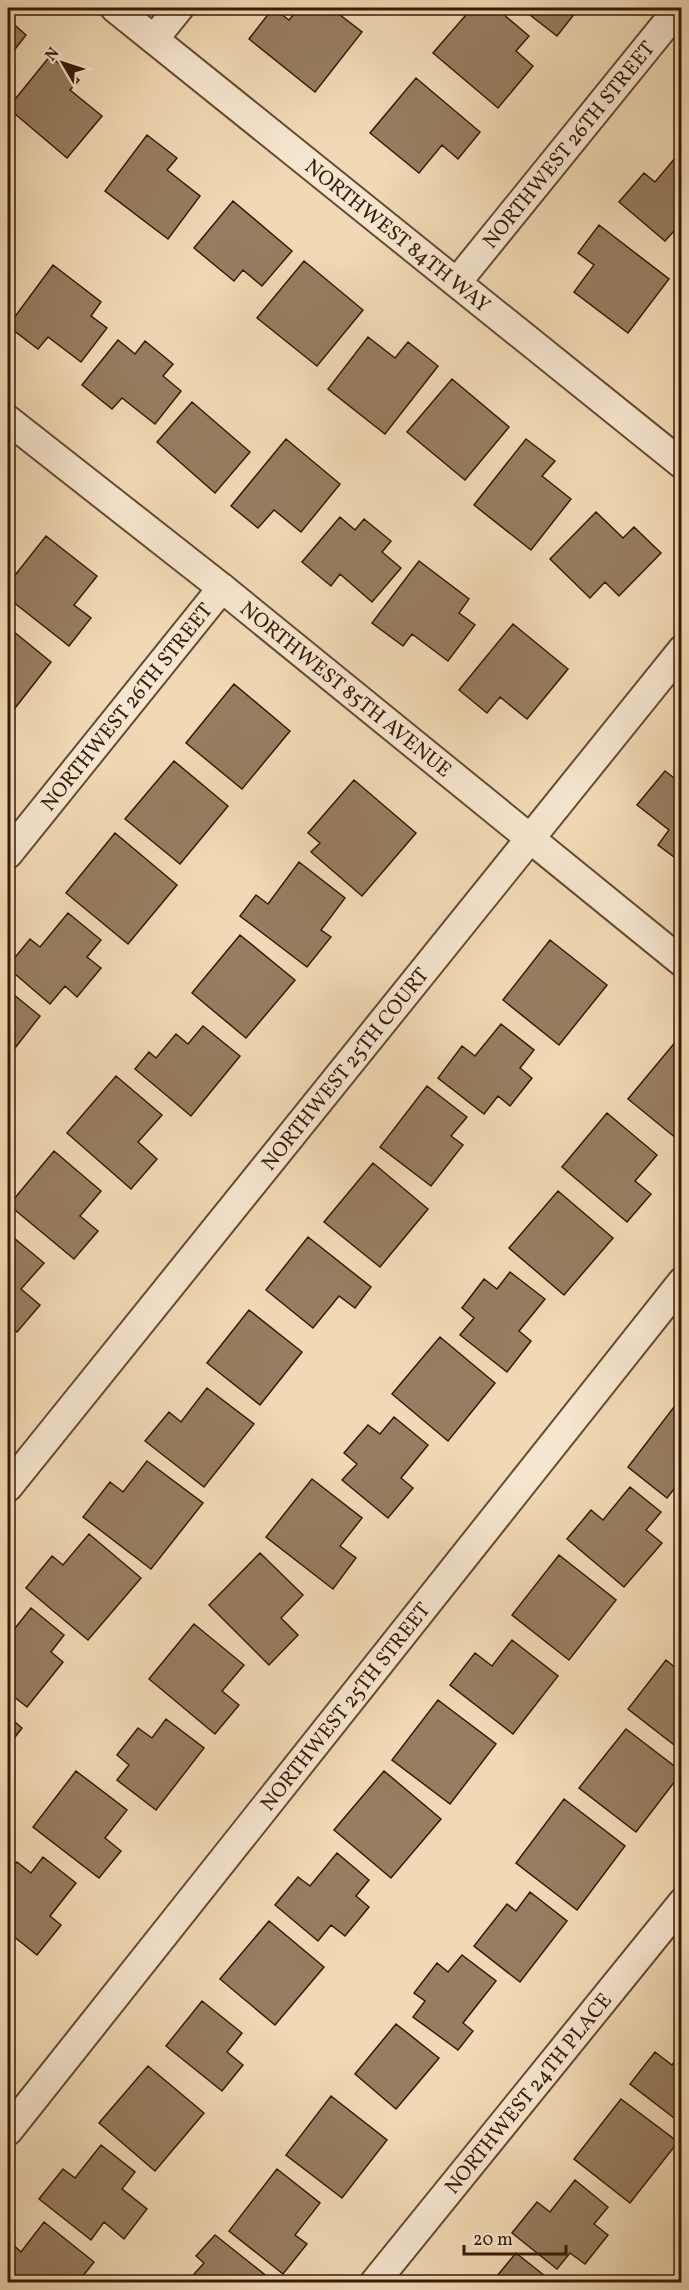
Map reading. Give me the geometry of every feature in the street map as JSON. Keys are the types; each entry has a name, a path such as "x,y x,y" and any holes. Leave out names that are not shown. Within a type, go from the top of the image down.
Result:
{"street":[{"name":"NORTHWEST 84TH WAY","path":"115,8 681,464"},
{"path":"154,39 179,8"},
{"name":"NORTHWEST 26TH STREET","path":"457,282 678,8"},
{"name":"NORTHWEST 85TH AVENUE","path":"8,420 222,588 681,962"},
{"name":"NORTHWEST 26TH STREET","path":"8,854 222,588"},
{"name":"NORTHWEST 25TH COURT","path":"8,1487 681,650"},
{"name":"NORTHWEST 25TH STREET","path":"8,2131 681,1282"},
{"name":"NORTHWEST 24TH PLACE","path":"375,2283 681,1903"}],"building":[{"path":"273,8 289,20 299,8 331,8 362,32 315,92 249,39"},
{"path":"472,8 496,8 529,36 516,51 533,66 498,108 433,53"},
{"path":"521,8 579,8 557,36"},
{"path":"8,19 26,35 8,58"},
{"path":"50,56 79,80 70,90 102,116 67,158 8,108"},
{"path":"416,78 480,132 458,159 442,145 419,173 370,133"},
{"path":"147,135 177,158 167,170 200,196 168,239 105,191"},
{"path":"681,151 682,222 665,241 619,202 644,173 655,182"},
{"path":"233,201 292,251 262,286 243,270 234,281 194,248"},
{"path":"599,225 669,279 628,333 574,292 594,265 578,253"},
{"path":"304,261 363,310 317,366 257,318"},
{"path":"53,265 101,302 91,316 107,328 81,362 48,337 38,349 8,326"},
{"path":"368,337 395,358 408,342 438,366 385,434 328,389"},
{"path":"118,340 135,354 145,341 173,364 163,376 181,391 155,424 122,398 112,409 82,385"},
{"path":"452,379 509,427 465,480 407,432"},
{"path":"192,402 250,452 215,493 157,442"},
{"path":"286,439 340,484 301,532 274,510 258,528 231,506"},
{"path":"526,439 555,461 542,476 571,499 531,550 474,505"},
{"path":"596,512 623,538 634,527 661,553 619,596 605,582 590,598 550,559"},
{"path":"340,517 355,530 364,519 391,541 382,552 401,568 372,602 340,574 331,586 302,562"},
{"path":"46,536 97,576 74,605 91,618 69,646 8,598 8,584"},
{"path":"419,561 469,599 459,613 475,625 448,661 412,634 403,646 372,623"},
{"path":"513,624 568,669 527,719 500,697 487,713 459,690"},
{"path":"8,627 51,662 8,717"},
{"path":"234,684 290,731 242,789 186,743"},
{"path":"174,761 228,806 180,864 125,819"},
{"path":"665,771 682,784 682,863 658,845 669,830 637,805"},
{"path":"354,780 416,833 362,896 311,852 320,843 308,833"},
{"path":"115,833 177,885 128,944 66,893"},
{"path":"299,862 345,898 321,930 331,937 307,967 240,916 256,895 268,904"},
{"path":"68,913 101,940 87,957 101,968 77,997 65,986 50,1004 8,966 30,939 40,947"},
{"path":"240,935 295,980 246,1038 192,993"},
{"path":"550,940 607,985 559,1045 503,1000"},
{"path":"8,990 40,1016 8,1057"},
{"path":"501,1024 534,1050 520,1068 532,1078 510,1106 498,1096 484,1114 438,1078 462,1046 475,1056"},
{"path":"203,1026 240,1056 191,1116 135,1069 149,1052 156,1058 176,1034 188,1044"},
{"path":"677,1040 682,1045 682,1143 628,1099"},
{"path":"116,1076 162,1115 138,1142 157,1159 131,1189 67,1133"},
{"path":"427,1086 467,1117 451,1136 463,1145 431,1186 380,1147"},
{"path":"607,1113 657,1155 635,1181 651,1194 627,1222 562,1167"},
{"path":"54,1151 101,1191 80,1216 98,1231 74,1259 9,1205"},
{"path":"373,1163 428,1209 380,1267 324,1222"},
{"path":"558,1191 613,1238 564,1295 509,1248"},
{"path":"8,1233 44,1263 21,1289 40,1305 17,1332 8,1324"},
{"path":"308,1237 371,1287 355,1308 339,1296 313,1328 266,1290"},
{"path":"510,1272 545,1299 519,1331 531,1341 507,1372 460,1335 474,1318 462,1308 484,1279 497,1289"},
{"path":"249,1310 302,1352 260,1405 207,1363"},
{"path":"440,1337 495,1383 448,1441 392,1394"},
{"path":"207,1388 254,1424 204,1487 145,1441 169,1412 181,1422"},
{"path":"674,1407 682,1413 682,1479 667,1498 628,1467"},
{"path":"394,1417 428,1445 401,1478 413,1488 388,1518 342,1480 357,1464 344,1453 368,1425 380,1434"},
{"path":"147,1461 203,1503 151,1569 83,1517 110,1482 123,1492"},
{"path":"312,1479 362,1518 340,1546 356,1558 333,1589 266,1537"},
{"path":"630,1487 661,1512 646,1530 662,1543 624,1587 567,1539 591,1510 603,1520"},
{"path":"89,1534 141,1578 88,1640 26,1588 52,1556 63,1565"},
{"path":"260,1553 303,1595 281,1618 298,1635 269,1665 209,1605"},
{"path":"559,1555 616,1600 569,1660 512,1615"},
{"path":"31,1608 64,1635 51,1652 63,1662 27,1707 8,1692 8,1637"},
{"path":"194,1624 244,1665 222,1691 239,1705 215,1734 149,1679"},
{"path":"512,1640 558,1676 513,1734 450,1685 475,1653 492,1666"},
{"path":"666,1660 682,1673 682,1751 628,1709"},
{"path":"438,1700 496,1744 450,1804 392,1760"},
{"path":"8,1716 22,1728 8,1746"},
{"path":"166,1719 204,1748 156,1810 117,1780 129,1765 117,1755 138,1728 152,1738"},
{"path":"626,1729 682,1772 636,1832 579,1788"},
{"path":"76,1771 127,1810 105,1838 121,1851 99,1878 33,1827"},
{"path":"384,1771 441,1819 391,1878 334,1830"},
{"path":"564,1799 625,1846 577,1910 516,1863"},
{"path":"337,1853 369,1880 356,1896 369,1907 345,1936 331,1925 318,1941 275,1905 298,1877 310,1886"},
{"path":"43,1857 76,1883 50,1916 61,1925 37,1955 8,1932 8,1873 17,1862 31,1873"},
{"path":"530,1892 567,1921 520,1982 474,1946 507,1904 516,1911"},
{"path":"269,1921 324,1967 275,2025 220,1979"},
{"path":"462,1955 496,1981 463,2023 473,2031 458,2050 413,2017 425,2001 414,1993 437,1963 448,1972"},
{"path":"202,2001 242,2033 227,2052 243,2065 222,2091 166,2046"},
{"path":"396,2024 439,2058 396,2109 355,2074"},
{"path":"655,2052 672,2065 682,2052 682,2124 630,2084"},
{"path":"148,2066 204,2113 155,2171 99,2123"},
{"path":"331,2096 387,2140 342,2198 286,2155"},
{"path":"621,2099 678,2142 630,2203 574,2159"},
{"path":"101,2145 135,2172 122,2189 147,2209 124,2239 104,2222 91,2240 39,2199 63,2169 75,2178"},
{"path":"277,2169 320,2203 295,2235 307,2244 283,2274 229,2231"},
{"path":"575,2180 608,2207 594,2224 608,2235 585,2264 570,2253 557,2269 512,2233 537,2202 550,2212"},
{"path":"44,2222 94,2262 78,2282 8,2282 8,2240 21,2252"},
{"path":"215,2235 274,2282 187,2282 204,2263 196,2256"},
{"path":"516,2253 550,2280 548,2282 492,2282"}]}
